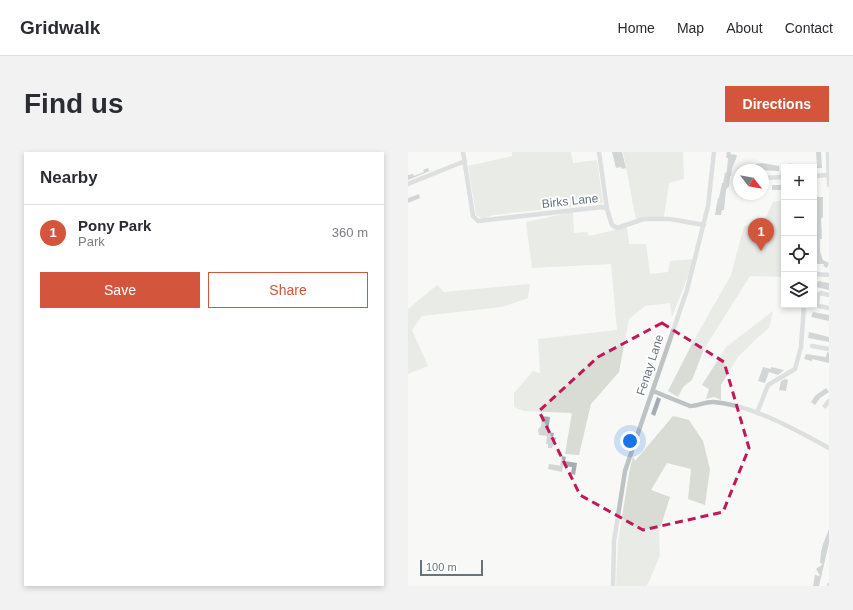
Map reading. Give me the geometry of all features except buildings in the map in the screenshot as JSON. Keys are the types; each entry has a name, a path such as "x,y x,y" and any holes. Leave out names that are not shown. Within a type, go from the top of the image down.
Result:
{"street":[{"path":"408,184 465,161 463,152"},
{"path":"599,152 607,209"},
{"name":"Fenay Lane","path":"613,586 614,541 625,471 687,290 708,206 714,152"},
{"path":"828,152 829,185"},
{"name":"Birks Lane","path":"465,161 474,216 478,221 602,207 607,209 612,225 617,228 650,219 670,219 704,225"},
{"path":"817,176 828,175"},
{"path":"769,178 781,177"},
{"path":"817,274 829,275"},
{"path":"829,295 821,293 818,295 816,304 829,308"},
{"path":"757,413 768,385 795,369 801,347 804,308"},
{"path":"812,346 829,349"},
{"path":"653,390 690,406 713,402 739,407 791,428 829,448"},
{"path":"825,406 829,401"}],"highlighted area":[{"path":"662,323 724,362 749,448 723,512 643,530 580,495 539,411 598,357"}],"shaded area":[{"path":"512,152 571,152 573,163 597,160 603,203 493,215 483,219 476,215 468,166 512,156"},
{"path":"623,152 683,152 684,179 669,183 664,217 636,220"},
{"path":"781,201 781,277 750,276 704,349 692,380 683,387 678,397 668,391 694,340 731,275 744,226 763,223 773,202"},
{"path":"573,212 574,233 587,232 589,236 627,227 629,244 646,244 650,274 668,272 670,261 694,259 672,317 670,303 645,306 629,319 619,372 591,404 579,455 565,454 572,413 524,411 514,407 514,393 533,371 540,373 538,339 617,330 611,264 532,268 526,222"},
{"path":"530,284 528,298 502,307 422,316 412,330 428,366 408,374 408,309 437,285 444,292"},
{"path":"773,311 769,328 738,357 721,385 721,400 714,397 706,399 709,389 702,385 726,347"},
{"path":"673,416 689,420 703,441 710,469 705,505 688,499 691,469 667,463 651,490 670,497 659,532 660,556 647,586 616,586 618,542 633,456 635,461"}],"place":[{"name":"Pony Park","path":"761,251"}]}
